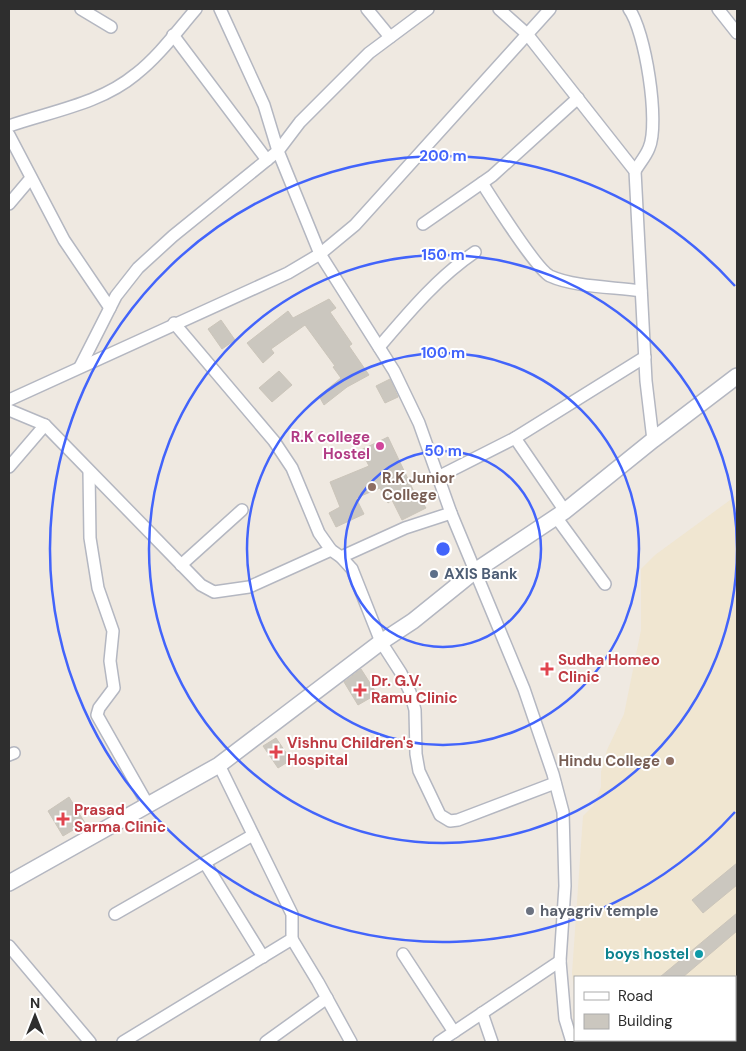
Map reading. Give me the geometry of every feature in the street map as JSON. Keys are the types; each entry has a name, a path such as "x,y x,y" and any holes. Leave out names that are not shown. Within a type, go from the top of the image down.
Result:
{"street":[{"path":"81,9 112,27"},
{"path":"9,126 71,108 102,95 136,75 196,9"},
{"path":"220,9 264,104 278,152 320,254 394,371 419,424 451,513 524,689 563,812 565,886 560,961 565,1019 572,1042"},
{"path":"367,9 390,37"},
{"path":"80,366 116,296 138,268 173,236 278,152 300,122 369,53 428,9"},
{"path":"498,9 527,34 635,171 645,357 653,440"},
{"path":"9,400 174,323 288,273 320,254 355,225 550,9"},
{"path":"629,9 639,30 651,86 652,134 650,148 635,171"},
{"path":"718,9 737,33"},
{"path":"173,35 267,160"},
{"path":"423,224 482,183 578,98"},
{"path":"9,135 64,240 110,308"},
{"path":"9,204 31,178"},
{"path":"482,183 536,262 548,275 562,280 641,290"},
{"path":"379,347 426,293 452,268 475,252"},
{"path":"174,323 288,461 319,532 331,550 341,557 352,570 381,642 401,673 410,692 415,710 416,754 419,771 444,819 450,821 458,820 555,783"},
{"path":"438,477 515,438 645,357"},
{"path":"9,883 218,764 381,642 413,621 476,571 560,514 737,376"},
{"path":"9,410 45,425 201,585 214,592 229,592 249,587 331,550"},
{"path":"9,467 45,425"},
{"path":"515,438 560,514 605,584"},
{"path":"89,471 90,538 98,588 112,624 114,637 110,661 113,693 99,708 97,715 148,805"},
{"path":"181,565 242,510"},
{"path":"341,557 405,528 451,513"},
{"path":"218,764 292,914 292,939 327,998 350,1042"},
{"path":"115,914 253,834"},
{"path":"205,862 263,957"},
{"path":"123,1042 292,939"},
{"path":"9,946 90,1042"},
{"path":"403,954 454,1032"},
{"path":"439,1042 560,961"},
{"path":"266,1042 327,998"},
{"path":"482,1013 492,1042"}],"shaded area":[{"name":"Hindu College","path":"737,495 737,1042 590,1041 736,1041 736,976 574,976 574,989 572,973 583,816 593,806 601,787 601,772 607,750 624,714 641,630 641,569 655,555"}],"building":[{"path":"329,299 336,308 330,312 352,344 349,346 369,375 347,387 324,405 319,396 341,378 333,367 335,366 305,325 271,349 274,353 263,363 247,343 288,311 293,318"},
{"path":"221,320 235,340 222,349 208,329"},
{"path":"279,371 292,385 272,402 259,388"},
{"path":"390,379 398,397 385,403 376,386"},
{"path":"388,437 418,500 420,499 426,508 402,520 392,500 388,503 380,488 356,498 364,514 336,527 329,513 340,507 330,482 369,466 361,450"},
{"path":"361,669 377,694 358,705 344,682"},
{"path":"276,738 291,760 278,768 263,746"},
{"path":"69,797 85,823 63,836 48,811"},
{"path":"737,863 737,885 703,913 692,900"},
{"name":"boys hostel","path":"737,913 737,931 684,976 661,976"}],"place":[{"name":"R.K college Hostel","path":"380,446"},
{"name":"R.K Junior College","path":"372,487"},
{"name":"AXIS Bank","path":"434,574"},
{"name":"Sudha Homeo Clinic","path":"547,669"},
{"name":"Dr. G.V. Ramu Clinic","path":"360,690"},
{"name":"Vishnu Children's Hospital","path":"276,752"},
{"name":"Hindu College","path":"670,761"},
{"name":"Prasad Sarma Clinic","path":"63,819"},
{"name":"hayagriv temple","path":"530,911"},
{"name":"boys hostel","path":"699,954"}]}
